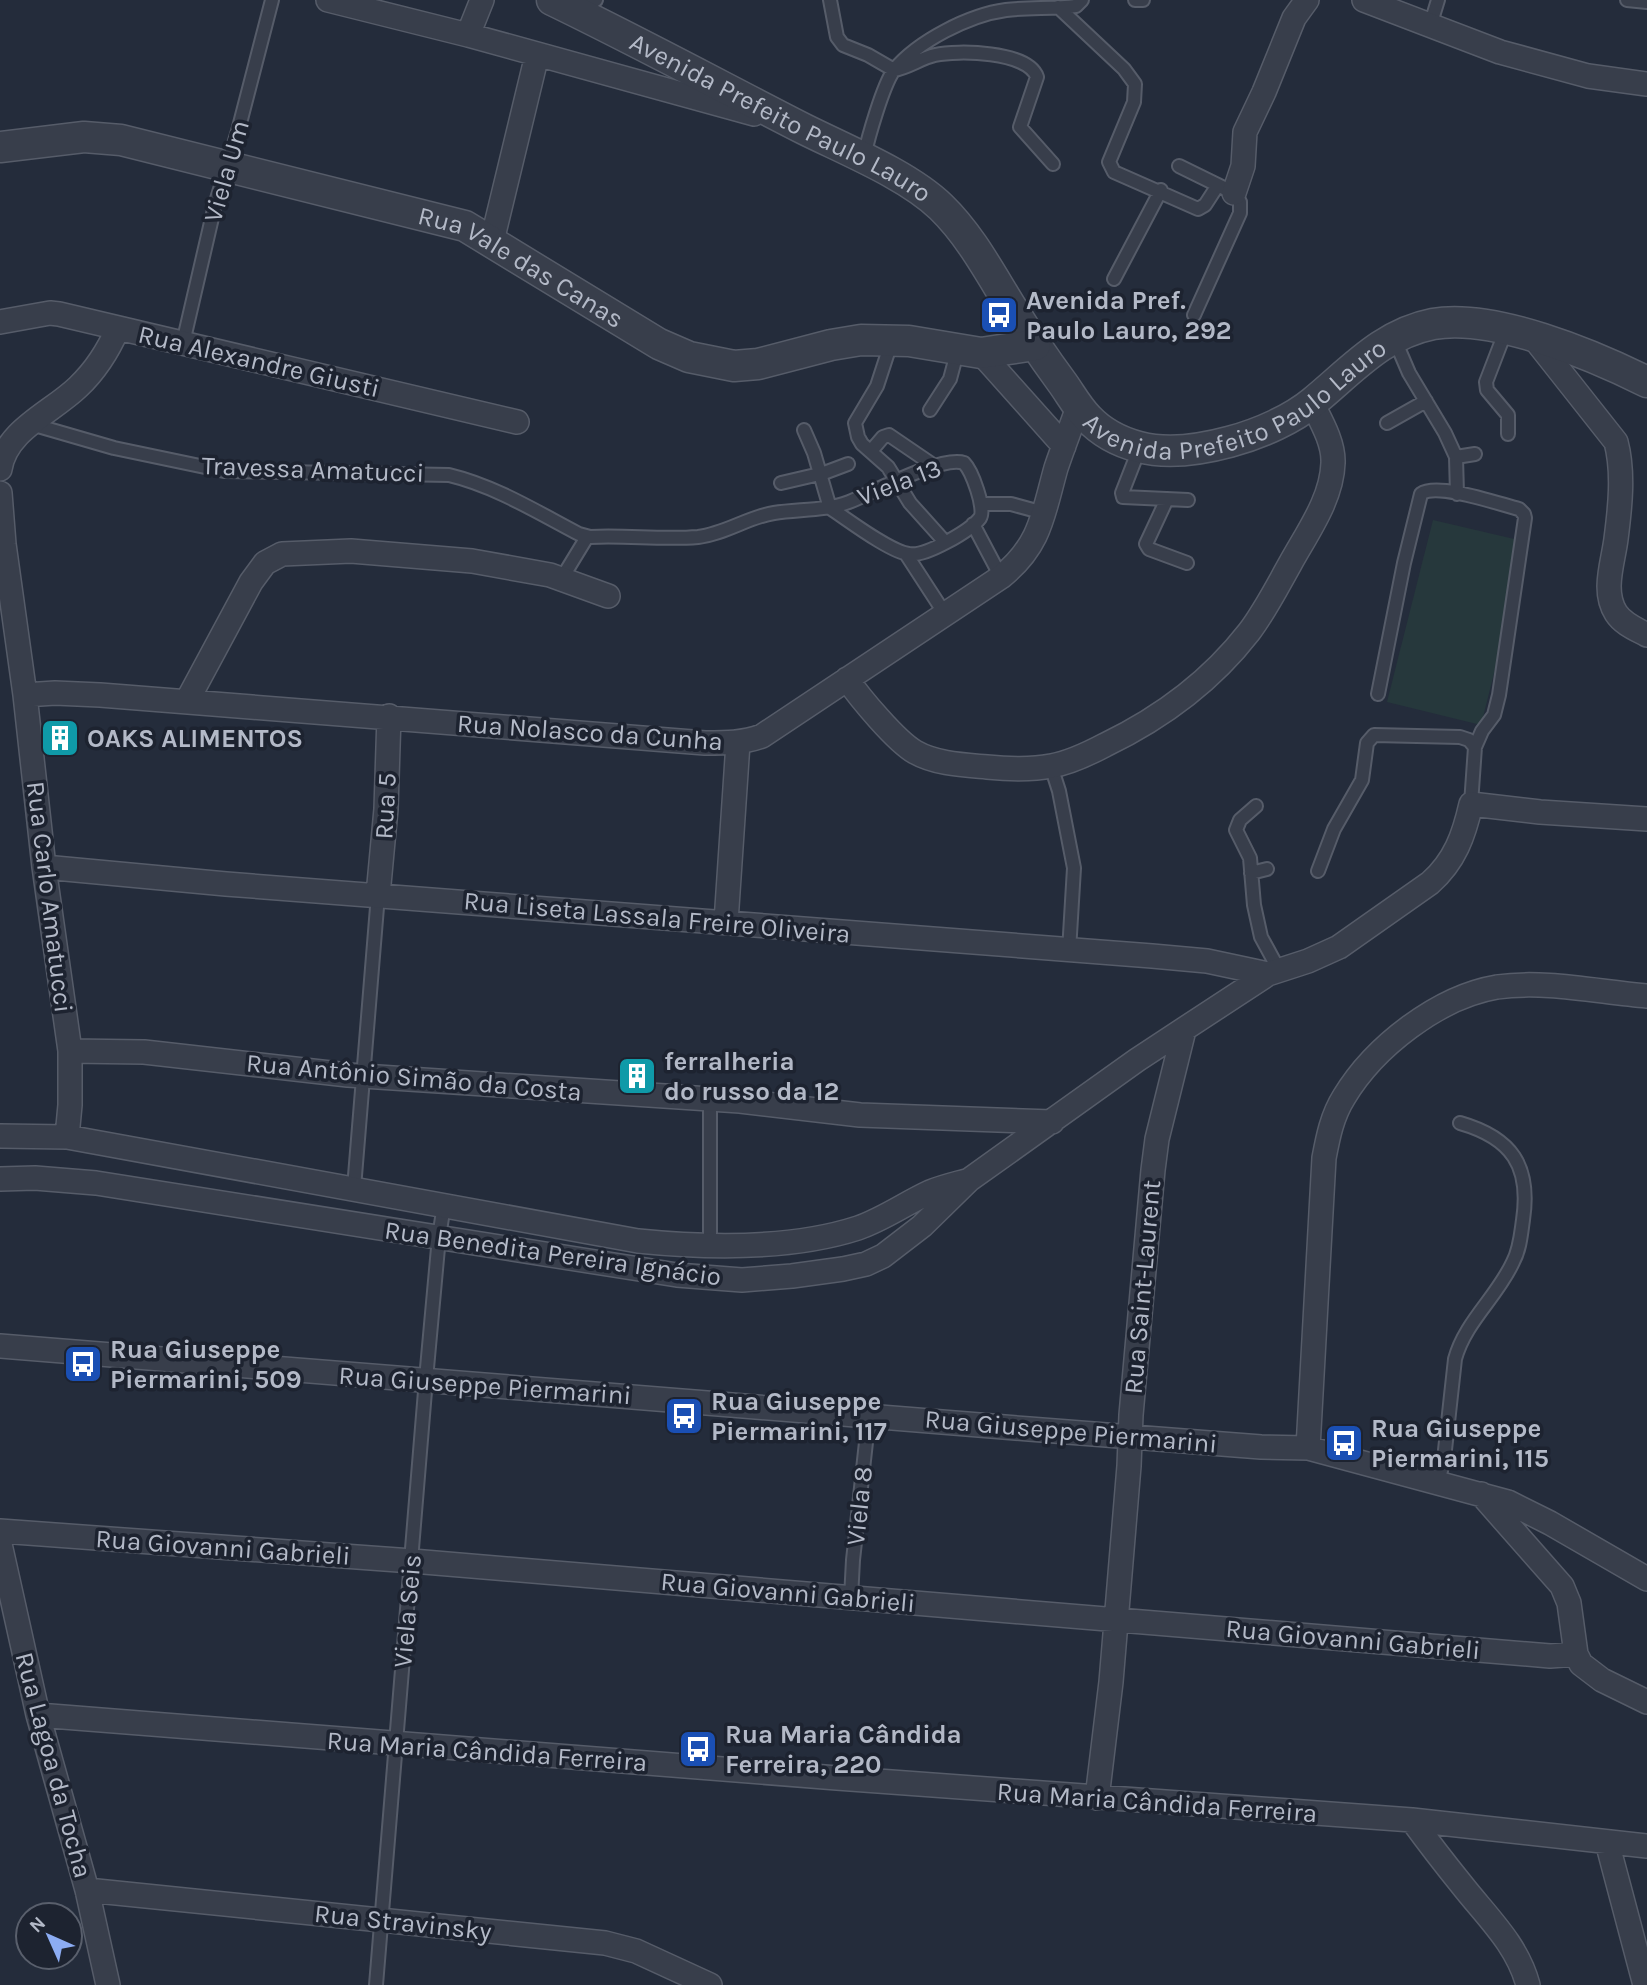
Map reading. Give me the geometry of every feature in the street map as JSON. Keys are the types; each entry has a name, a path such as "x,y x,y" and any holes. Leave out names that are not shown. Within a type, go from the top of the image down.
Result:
{"street":[{"path":"328,0 734,107 807,131"},
{"path":"468,35 482,0"},
{"path":"1226,189 1243,166 1245,132 1294,18 1307,0"},
{"path":"1363,0 1500,52 1588,76 1647,83"},
{"name":"Avenida Prefeito Paulo Lauro","path":"575,4 807,131 863,158 940,206 973,247 1035,345 1087,418 1110,436 1140,447 1174,451 1226,442 1274,425 1312,403 1360,360 1394,338 1418,328 1449,323 1481,324 1520,333 1567,348 1647,382"},
{"path":"492,241 537,55"},
{"name":"Rua Vale das Canas","path":"0,147 63,138 98,137 150,146 465,226 659,344 704,361 734,366 758,364 845,341 892,340 970,351 1035,345"},
{"name":"Rua Alexandre Giusti","path":"0,322 50,313 517,422"},
{"path":"0,469 6,447 86,379 104,356 118,328"},
{"path":"1520,333 1616,442 1619,459 1619,505 1610,594 1614,610 1622,620 1647,635"},
{"path":"970,351 1064,446"},
{"path":"847,679 857,694 913,751 953,763 999,768 1051,766 1085,755 1159,716 1193,691 1225,661 1251,630 1312,523 1329,486 1334,459 1312,403"},
{"name":"Rua Nolasco da Cunha","path":"25,695 74,693 705,743 738,743 762,736 1001,577 1022,558 1030,547 1044,513 1078,407"},
{"name":"Rua Carlo Amatucci","path":"0,493 44,867 70,1051 67,1138"},
{"path":"187,701 257,572 265,563 282,554 351,551 425,556 517,568 562,578 586,590 608,596"},
{"name":"Rua 5","path":"379,895 386,809 389,716"},
{"path":"726,922 738,743"},
{"path":"969,1180 1129,1066 1273,972 1308,961 1339,947 1430,883 1458,850 1471,804 1540,812 1647,819"},
{"name":"Rua Liseta Lassala Freire Oliveira","path":"44,867 1207,961 1273,972"},
{"path":"1308,1448 1324,1158 1336,1113 1360,1072 1387,1044 1408,1029 1453,1001 1475,993 1528,985 1647,996"},
{"name":"Rua Saint-Laurent","path":"1097,1798 1116,1619 1131,1415 1157,1139 1184,1030"},
{"name":"Rua Antônio Simão da Costa","path":"70,1051 144,1052 363,1076 710,1099 860,1115 1052,1122"},
{"name":"Rua Benedita Pereira Ignácio","path":"0,1136 67,1138 638,1241 692,1246 806,1240 833,1235 858,1228 931,1192 969,1180"},
{"name":"Rua Benedita Pereira Ignácio","path":"0,1178 96,1183 677,1275 742,1280 792,1276 866,1264 883,1256 922,1226 969,1180"},
{"name":"Rua Giuseppe Piermarini","path":"0,1346 1261,1447 1308,1448 1481,1494 1522,1508 1647,1579"},
{"path":"1481,1494 1565,1591 1576,1654 1588,1671 1647,1702"},
{"name":"Rua Giovanni Gabrieli","path":"0,1531 412,1561 1550,1656 1576,1654"},
{"name":"Rua Lagoa da Tocha","path":"0,1544 38,1715 87,1890 108,1985"},
{"name":"Rua Maria Cândida Ferreira","path":"38,1715 1412,1820 1647,1846"},
{"path":"1412,1820 1502,1933 1523,1969 1528,1985"},
{"path":"1607,1842 1645,1985"},
{"name":"Rua Stravinsky","path":"87,1890 605,1942 636,1951 710,1985"}],"lane":[{"name":"Viela Um","path":"183,343 215,205 272,0"},
{"path":"830,0 837,37 842,45 868,55 894,71"},
{"path":"863,158 873,123 894,71 927,42 968,19 1005,10 1076,6 1082,0"},
{"path":"1135,0 1143,0"},
{"path":"1430,26 1438,0"},
{"path":"1626,0 1647,2"},
{"path":"1058,7 1124,69 1135,84 1135,102 1116,142 1109,162 1111,168 1123,176 1161,190 1198,209 1226,189"},
{"path":"894,71 929,56 949,52 1002,57 1024,63 1035,71 1037,77 1020,127 1054,164"},
{"path":"1179,166 1226,189 1240,202 1240,213 1194,315"},
{"path":"1114,279 1161,190"},
{"path":"1507,434 1508,415 1487,390 1486,382 1520,333"},
{"path":"1394,338 1409,373 1456,457 1457,494"},
{"path":"892,340 880,379 855,423 860,441 888,467 910,503 945,542"},
{"path":"930,410 970,351"},
{"path":"1387,423 1426,401"},
{"name":"Travessa Amatucci","path":"31,424 114,448 224,471 449,475 464,478 513,499 587,537"},
{"path":"804,430 814,453 830,508 906,554 945,614"},
{"path":"871,452 883,437 889,435 936,467"},
{"path":"1140,447 1122,495 1188,500"},
{"path":"1456,457 1475,454"},
{"name":"Viela 13","path":"587,537 697,537 775,513 830,508 897,479 954,461 964,463 972,473 981,505"},
{"path":"780,483 848,464"},
{"path":"1378,694 1419,498 1424,491 1428,489 1457,494 1520,509 1525,518 1499,695 1494,715 1482,731 1475,747 1471,804"},
{"path":"1167,499 1146,544 1149,549 1187,563"},
{"path":"906,554 925,552 973,524 982,516 981,505 1011,504 1044,513"},
{"path":"973,524 1001,577"},
{"path":"562,578 587,537"},
{"path":"1318,871 1334,829 1362,780 1370,738 1378,734 1460,737 1469,740 1475,747"},
{"path":"1051,766 1059,791 1074,868 1069,951"},
{"path":"1256,806 1240,820 1236,830 1248,852 1261,937 1273,972"},
{"path":"1251,873 1267,869"},
{"path":"354,1188 379,895"},
{"path":"710,1099 710,1245"},
{"path":"1438,1482 1444,1459 1455,1359 1459,1346 1466,1331 1514,1261 1526,1203 1525,1187 1511,1152 1498,1138 1460,1124"},
{"name":"Viela Seis","path":"376,1985 426,1379 444,1205"},
{"name":"Viela 8","path":"851,1598 869,1415"}],"shaded area":[{"path":"1433,520 1527,542 1481,725 1387,702"}],"place":[{"name":"Avenida Pref. Paulo Lauro, 292","path":"999,315"},
{"name":"OAKS ALIMENTOS","path":"60,738"},
{"name":"ferralheria do russo da 12","path":"637,1076"},
{"name":"Rua Giuseppe Piermarini, 509","path":"83,1364"},
{"name":"Rua Giuseppe Piermarini, 117","path":"684,1416"},
{"name":"Rua Giuseppe Piermarini, 115","path":"1344,1443"},
{"name":"Rua Maria Cândida Ferreira, 220","path":"698,1749"}]}
